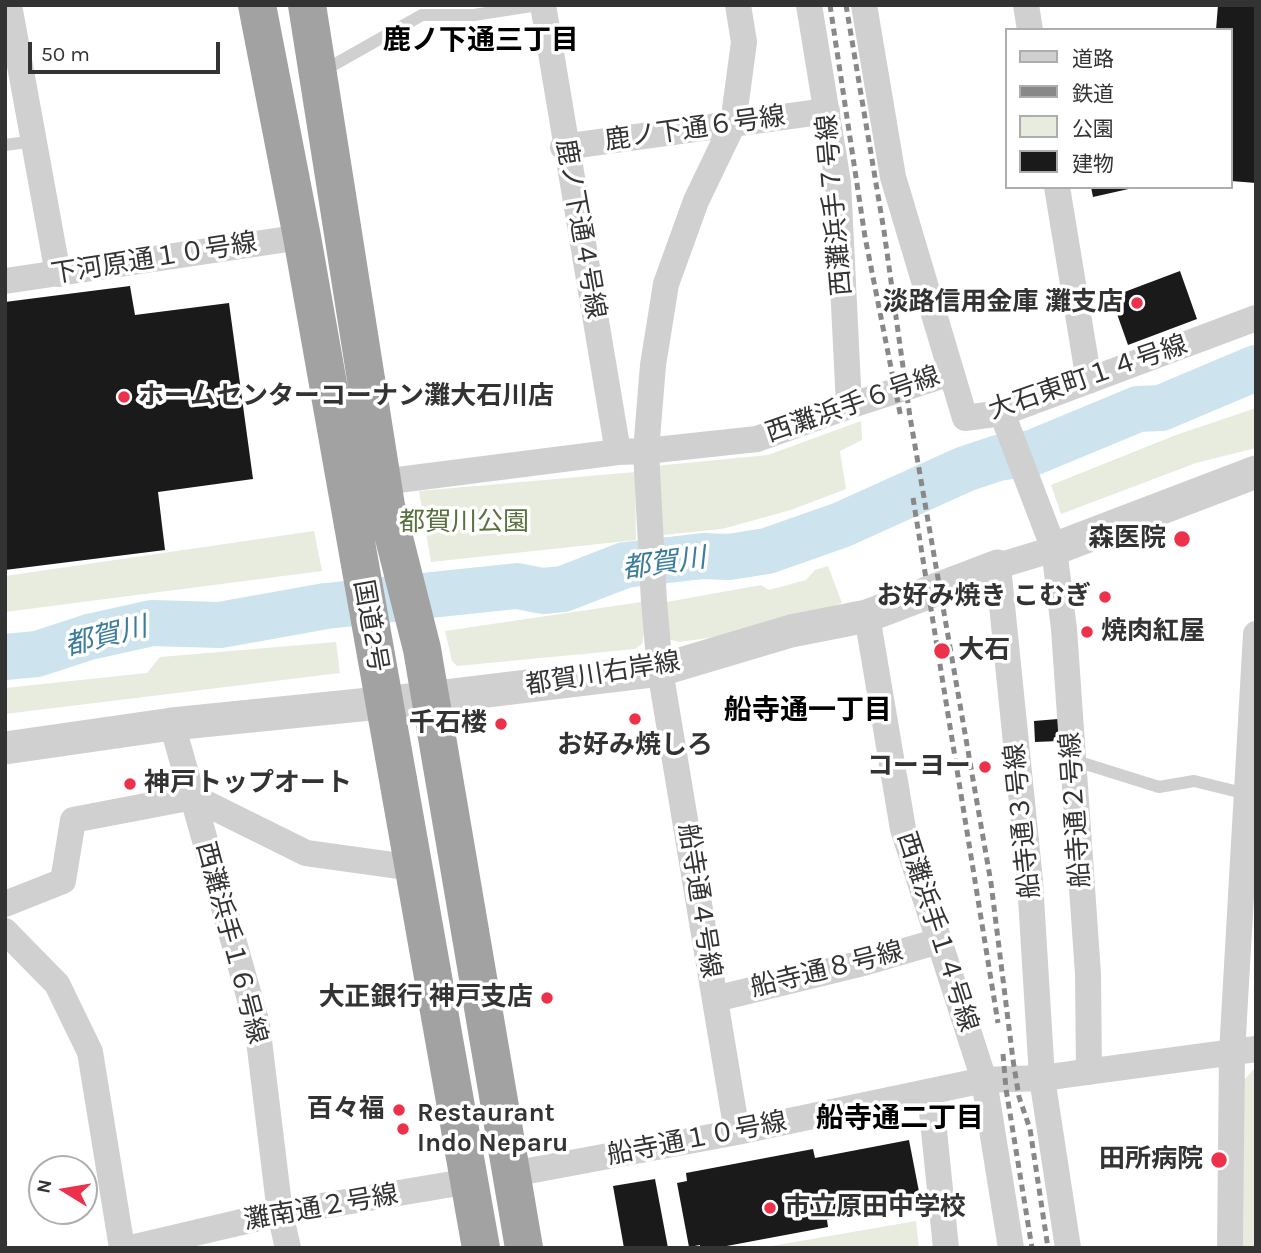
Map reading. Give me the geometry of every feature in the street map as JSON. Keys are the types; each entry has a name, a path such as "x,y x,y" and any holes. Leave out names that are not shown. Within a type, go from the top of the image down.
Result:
{"highway":[{"name":"国道2号","path":"257,5 302,237 481,1248"},
{"name":"国道2号","path":"307,5 384,494 422,649 524,1248"}],"street":[{"path":"9,5 58,274"},
{"name":"鹿ノ下通４号線","path":"541,5 618,452"},
{"name":"船寺通４号線","path":"737,1132 660,670 646,451 653,365 666,284 696,201 733,124 744,42 738,5"},
{"name":"西灘浜手７号線","path":"809,5 838,182 849,406"},
{"name":"西灘浜手６号線","path":"384,494 618,452 757,439 951,373 893,177 864,5"},
{"path":"1026,5 1030,28"},
{"name":"鹿ノ下通６号線","path":"565,147 827,111"},
{"path":"1058,189 1089,381"},
{"name":"下河原通１０号線","path":"5,281 302,237"},
{"name":"大石東町１４号線","path":"951,373 965,418 1005,420 1089,381 1256,318"},
{"path":"1005,420 1054,548"},
{"name":"都賀川右岸線","path":"5,748 172,724 429,698 660,670 791,632 867,616 1256,472"},
{"name":"船寺通２号線","path":"1054,548 1064,629 1088,974 1089,1072"},
{"name":"船寺通３号線","path":"998,566 1030,881 1042,1078 1068,1248"},
{"name":"西灘浜手１４号線","path":"867,616 902,829 984,1080 1011,1248"},
{"path":"1230,1248 1244,1051 1247,794 1256,634"},
{"name":"西灘浜手１６号線","path":"172,724 257,1024 280,1213 288,1248"},
{"path":"5,904 63,881 73,820 192,797 306,853 414,868"},
{"path":"5,931 57,984 90,1052 122,1248"},
{"name":"船寺通８号線","path":"715,999 863,963 939,941"},
{"name":"船寺通１０号線","path":"512,1174 737,1132 984,1080 1042,1078 1244,1051"},
{"path":"930,1091 946,1248"},
{"name":"灘南通２号線","path":"131,1248 280,1213 470,1181"}],"lane":[{"path":"317,74 422,15 474,15 541,5"},
{"path":"5,145 34,141"},
{"path":"1073,760 1159,787 1194,781 1247,794"}],"green space":[{"path":"1256,408 1256,448 1196,463 1061,514 1051,485 1176,435"},
{"path":"861,421 862,440 840,451 846,489 791,510 722,529 662,535 655,466 768,455"},
{"name":"都賀川公園","path":"635,472 636,540 431,562 419,491"},
{"path":"314,531 322,571 5,612 5,576"},
{"path":"828,566 842,603 811,615 737,634 679,642 668,639 661,603 761,585 769,590 806,580 815,570"},
{"path":"641,602 644,633 642,644 635,649 457,666 452,661 445,631"},
{"path":"336,642 340,673 5,714 5,688 147,673 160,657"},
{"path":"1256,1067 1256,1248 1243,1248 1244,1080"},
{"path":"916,1221 919,1248 760,1248"}],"building":[{"path":"1218,5 1256,5 1256,183 1233,181 1233,28 1216,28"},
{"path":"1091,189 1129,189 1093,197"},
{"path":"1180,271 1197,319 1128,345 1111,297"},
{"name":"ホームセンターコーナン灘大石川店","path":"130,286 135,315 229,303 253,479 158,492 165,550 5,570 5,302"},
{"path":"1058,719 1059,741 1035,742 1034,721"},
{"path":"909,1140 921,1202 827,1220 828,1227 716,1248 700,1248 700,1245 689,1247 677,1183 687,1181 686,1173 813,1149 815,1158"},
{"path":"655,1179 668,1248 624,1248 613,1186"}],"waterway":[{"name":"都賀川","path":"5,657 37,654 89,637 152,623 220,625 326,606 517,586 543,591 563,589 625,565 703,556 729,557 767,551 841,525 965,469 998,458 1032,453 1138,409 1161,408 1256,368"}],"railway":[{"path":"830,5 865,237 901,418"},
{"path":"846,5 884,231 910,417 991,883 1019,1097 1030,1129 1048,1248"},
{"path":"913,498 998,1023"},
{"path":"1003,1054 1006,1089 1032,1248"}],"place":[{"name":"淡路信用金庫 灘支店","path":"1137,303"},
{"name":"ホームセンターコーナン灘大石川店","path":"124,397"},
{"name":"森医院","path":"1182,539"},
{"name":"お好み焼き こむぎ","path":"1105,597"},
{"name":"焼肉紅屋","path":"1087,632"},
{"name":"大石","path":"942,651"},
{"name":"お好み焼しろ","path":"635,719"},
{"name":"千石楼","path":"501,724"},
{"name":"コーヨー","path":"985,767"},
{"name":"神戸トップオート","path":"130,784"},
{"name":"大正銀行 神戸支店","path":"547,998"},
{"name":"百々福","path":"399,1110"},
{"name":"Restaurant Indo Neparu","path":"403,1129"},
{"name":"田所病院","path":"1219,1160"},
{"name":"市立原田中学校","path":"770,1208"}],"district":[{"name":"鹿ノ下通三丁目","path":"481,41"},
{"name":"船寺通一丁目","path":"808,711"},
{"name":"船寺通二丁目","path":"900,1119"}]}
